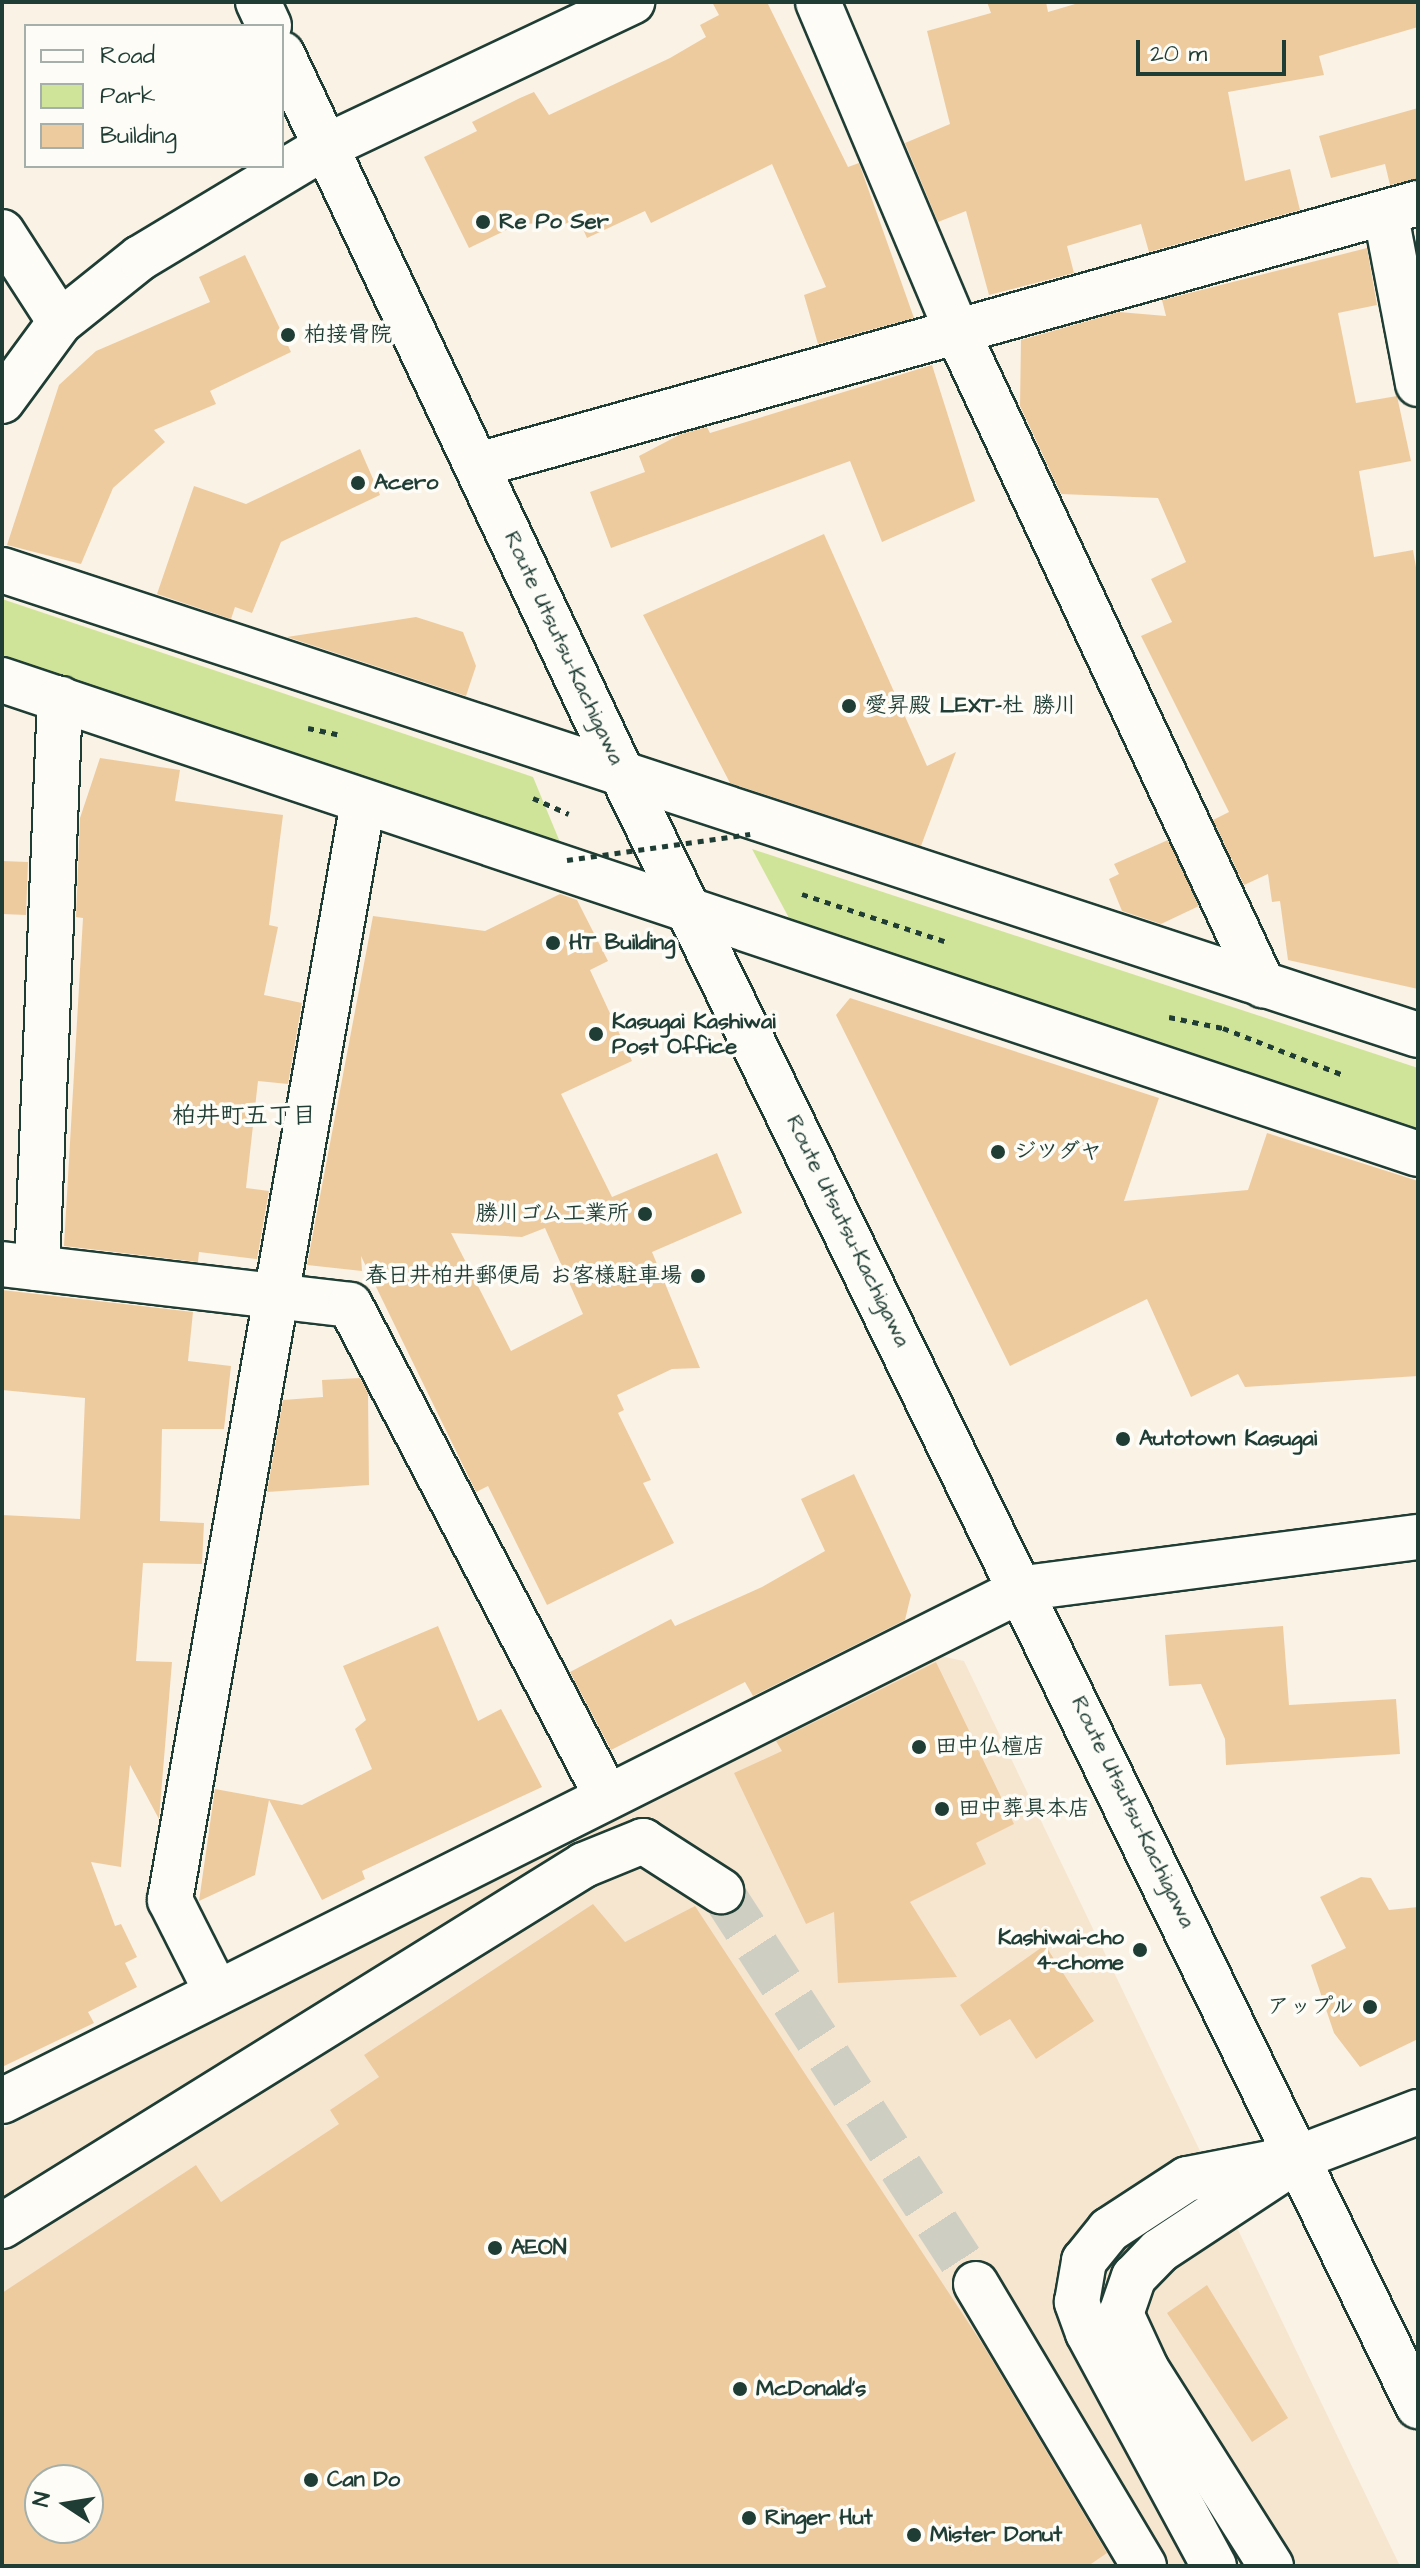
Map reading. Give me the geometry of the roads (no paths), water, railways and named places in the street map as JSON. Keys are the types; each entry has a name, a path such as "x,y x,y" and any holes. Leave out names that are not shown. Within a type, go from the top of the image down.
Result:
{"street":[{"path":"258,2 268,24"},
{"path":"2,401 60,322 140,258 325,147 632,2"},
{"path":"818,2 955,327 1263,985"},
{"name":"Route Utsutsu-Kachigawa","path":"284,58 622,774 1025,1588 1418,2406"},
{"path":"478,465 955,327 1402,210 1418,384"},
{"path":"2,232 60,322"},
{"path":"2,570 1418,1035"},
{"path":"2,680 1418,1154"},
{"path":"60,698 20,1266 279,1294 350,1305 606,1795"},
{"path":"215,1989 170,1900 279,1294 363,802"},
{"path":"2,2101 215,1989 1025,1588 1418,1537"},
{"path":"2,2226 584,1865 643,1841 670,1851 721,1891"},
{"path":"1214,2566 1088,2333 1077,2302 1084,2261 1109,2230 1187,2179 1300,2157 1418,2112"},
{"path":"1271,2566 1146,2368 1121,2314 1134,2277 1159,2251 1300,2157"},
{"path":"976,2284 1137,2544 1144,2566"}],"tunnel":[{"path":"721,1891 976,2284"}],"place":[{"name":"Re Po Ser","path":"483,222"},
{"name":"柏接骨院","path":"288,335"},
{"name":"Acero","path":"358,483"},
{"name":"愛昇殿 LEXT-杜 勝川","path":"849,706"},
{"name":"HT Building","path":"553,943"},
{"name":"Kasugai Kashiwai Post Office","path":"596,1034"},
{"name":"ジツダヤ","path":"998,1152"},
{"name":"勝川ゴム工業所","path":"645,1214"},
{"name":"春日井柏井郵便局 お客様駐車場","path":"698,1276"},
{"name":"Autotown Kasugai","path":"1123,1439"},
{"name":"田中仏檀店","path":"919,1747"},
{"name":"田中葬具本店","path":"942,1809"},
{"name":"Kashiwai-cho 4-chome","path":"1140,1950"},
{"name":"アップル","path":"1370,2007"},
{"name":"AEON","path":"495,2248"},
{"name":"McDonald's","path":"740,2389"},
{"name":"Can Do","path":"311,2480"},
{"name":"Ringer Hut","path":"749,2518"},
{"name":"Mister Donut","path":"914,2535"}],"district":[{"name":"柏井町五丁目","path":"244,1117"}]}
